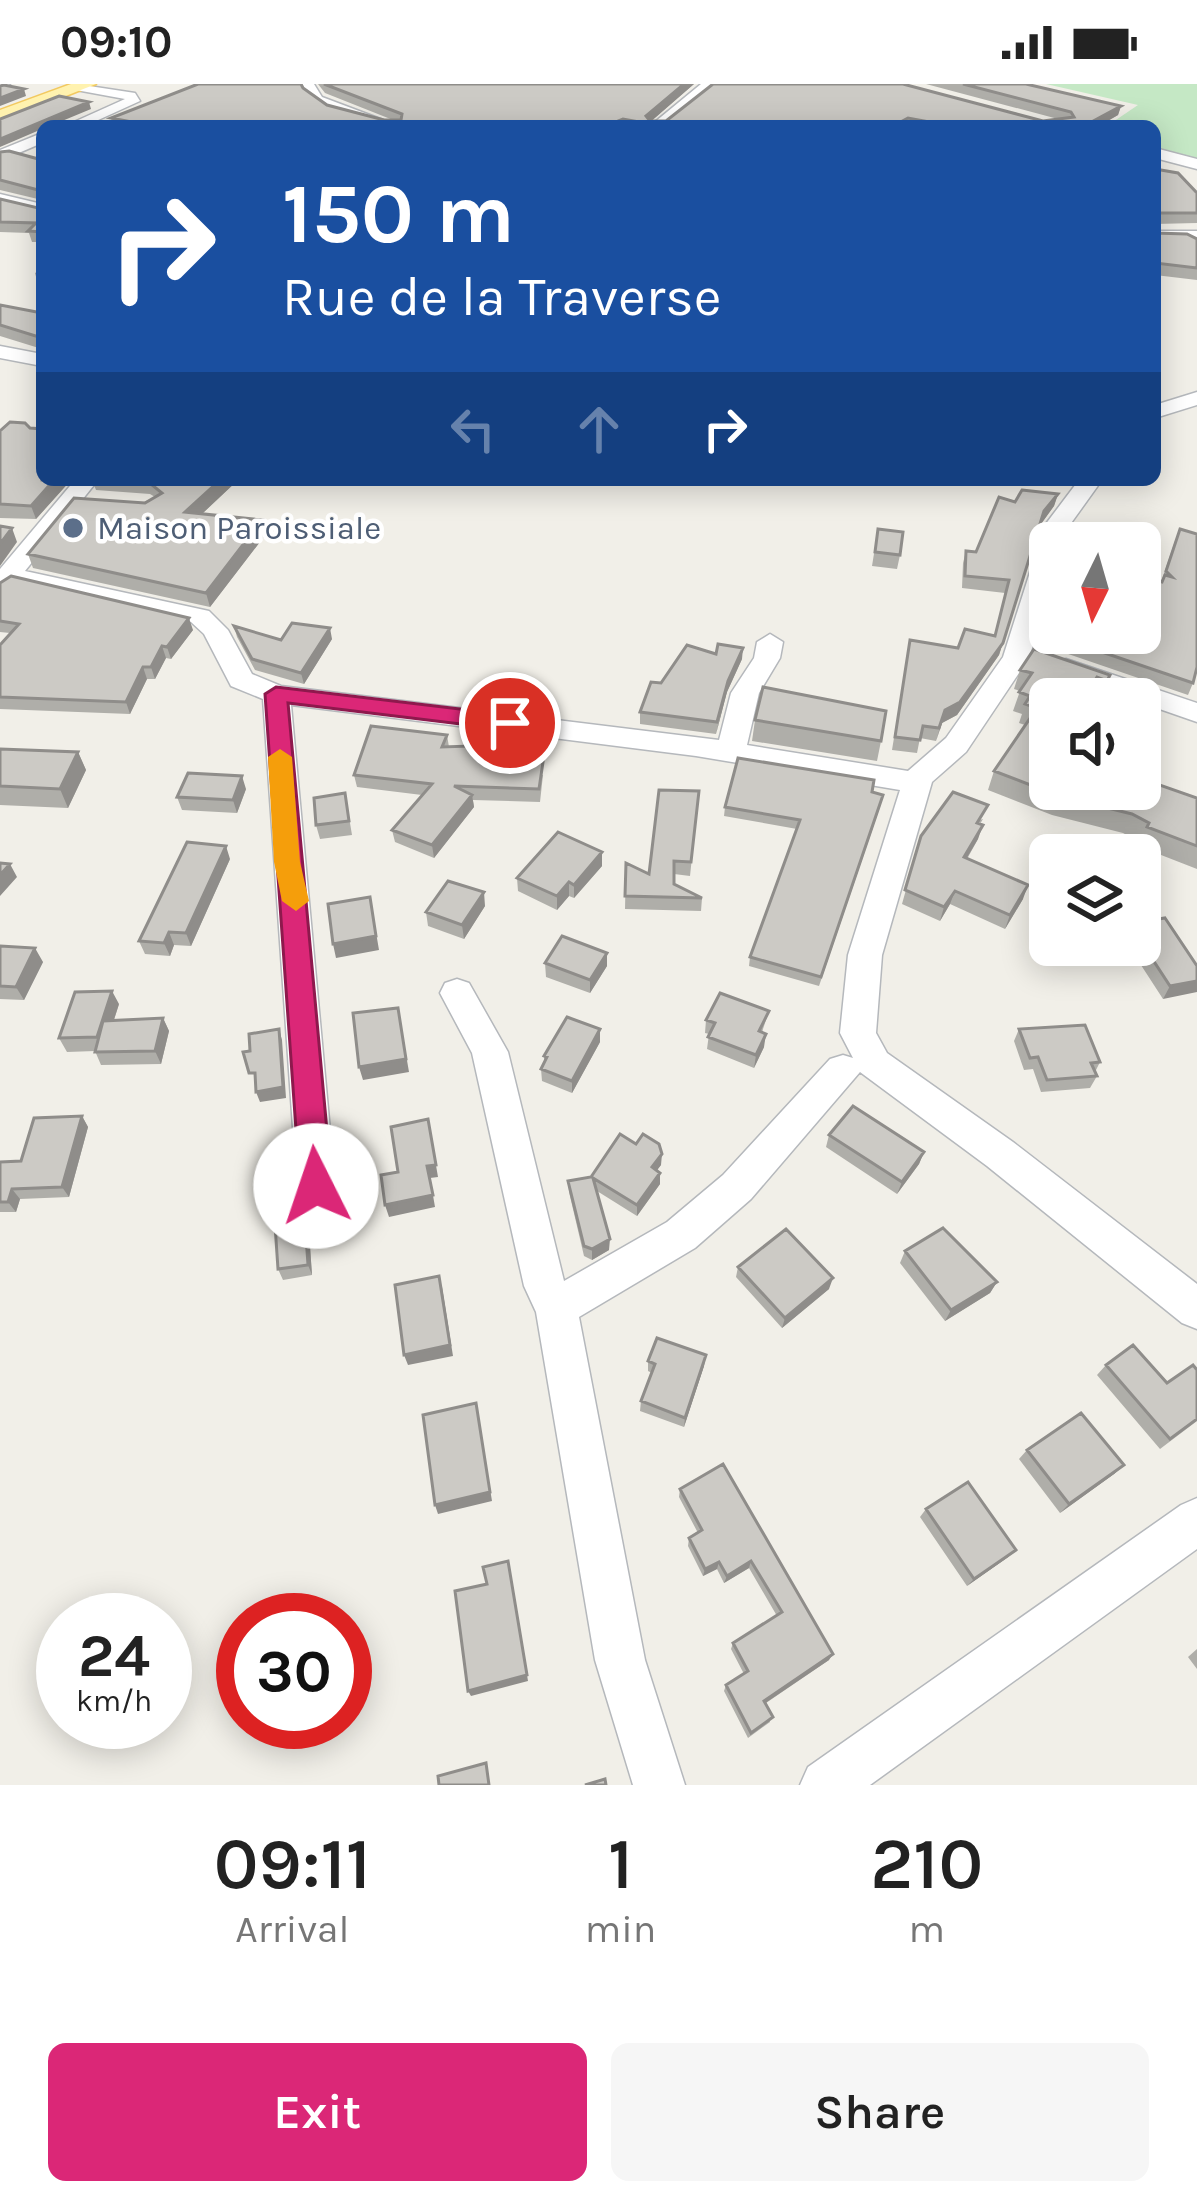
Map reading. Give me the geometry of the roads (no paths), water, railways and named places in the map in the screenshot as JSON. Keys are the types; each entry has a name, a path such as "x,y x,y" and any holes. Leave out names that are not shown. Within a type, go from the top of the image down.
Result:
{"main road":[{"path":"0,116 85,85"}],"street":[{"path":"307,84 317,100 375,120"},
{"path":"665,120 710,84"},
{"path":"85,85 130,96 133,101 87,120"},
{"path":"0,156 36,141"},
{"path":"1161,154 1197,164"},
{"path":"0,199 36,207"},
{"path":"0,211 36,219"},
{"path":"1161,236 1197,236"},
{"path":"0,352 35,359"},
{"path":"1161,410 1197,398"},
{"path":"82,486 5,580 200,616 215,630 241,680 276,694 731,752 917,783"},
{"path":"1059,522 1086,486"},
{"path":"70,500 110,502"},
{"path":"14,529 42,532"},
{"path":"556,1308 681,1235 859,1067 865,955 917,783 956,745 1019,651 1029,618"},
{"path":"731,752 746,693 767,658 770,642"},
{"path":"1019,651 1197,712"},
{"path":"276,694 316,1186"},
{"path":"457,993 490,1052 544,1286 556,1308 620,1660 659,1785"},
{"path":"859,1067 1000,1154 1197,1309"},
{"path":"826,1785 1197,1521"}],"place":[{"name":"Maison Paroissiale","path":"73,528"}]}
